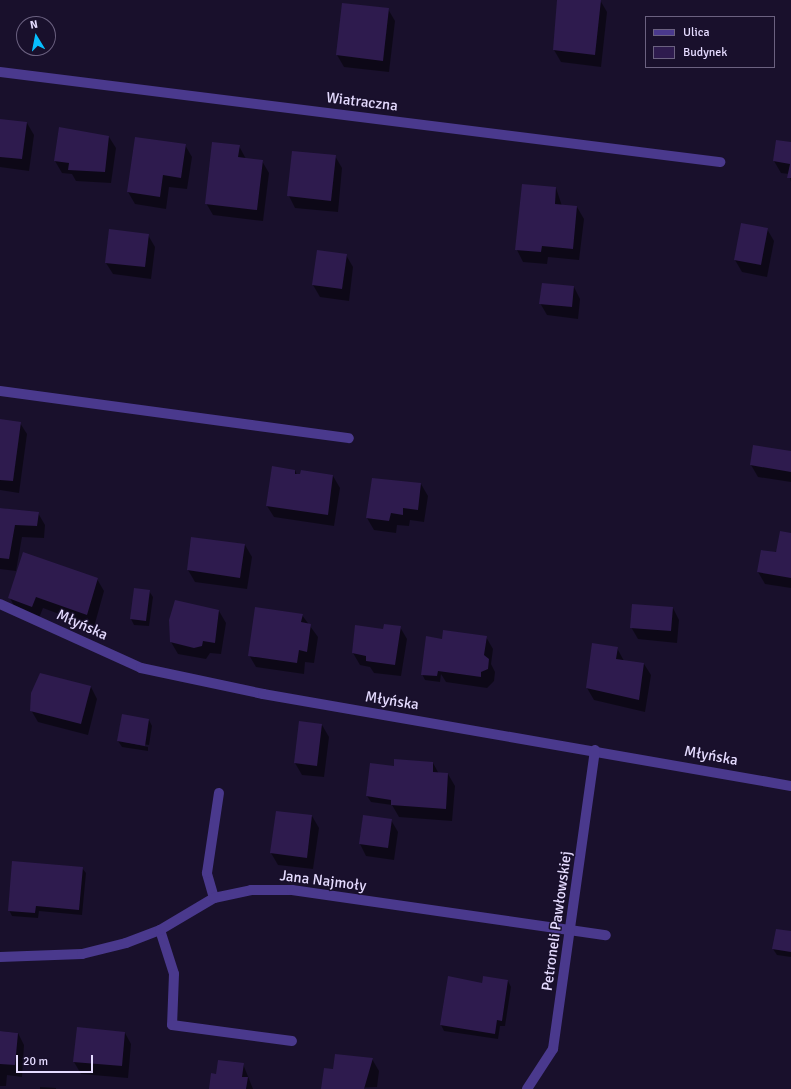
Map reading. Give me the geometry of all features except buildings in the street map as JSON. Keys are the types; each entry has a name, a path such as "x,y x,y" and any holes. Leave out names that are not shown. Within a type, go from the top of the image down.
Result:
{"street":[{"name":"Wiatraczna","path":"0,72 720,162"},
{"path":"0,390 349,438"},
{"name":"Młyńska","path":"0,604 140,668 263,694 595,750 791,786"},
{"name":"Petroneli Pawłowskiej","path":"527,1089 553,1049 571,930 595,750"},
{"path":"214,898 207,873 219,793"},
{"name":"Jana Najmoły","path":"0,957 82,954 160,930 214,898 251,890 292,890 606,935"},
{"path":"160,930 174,974 172,1025 292,1041"}]}
